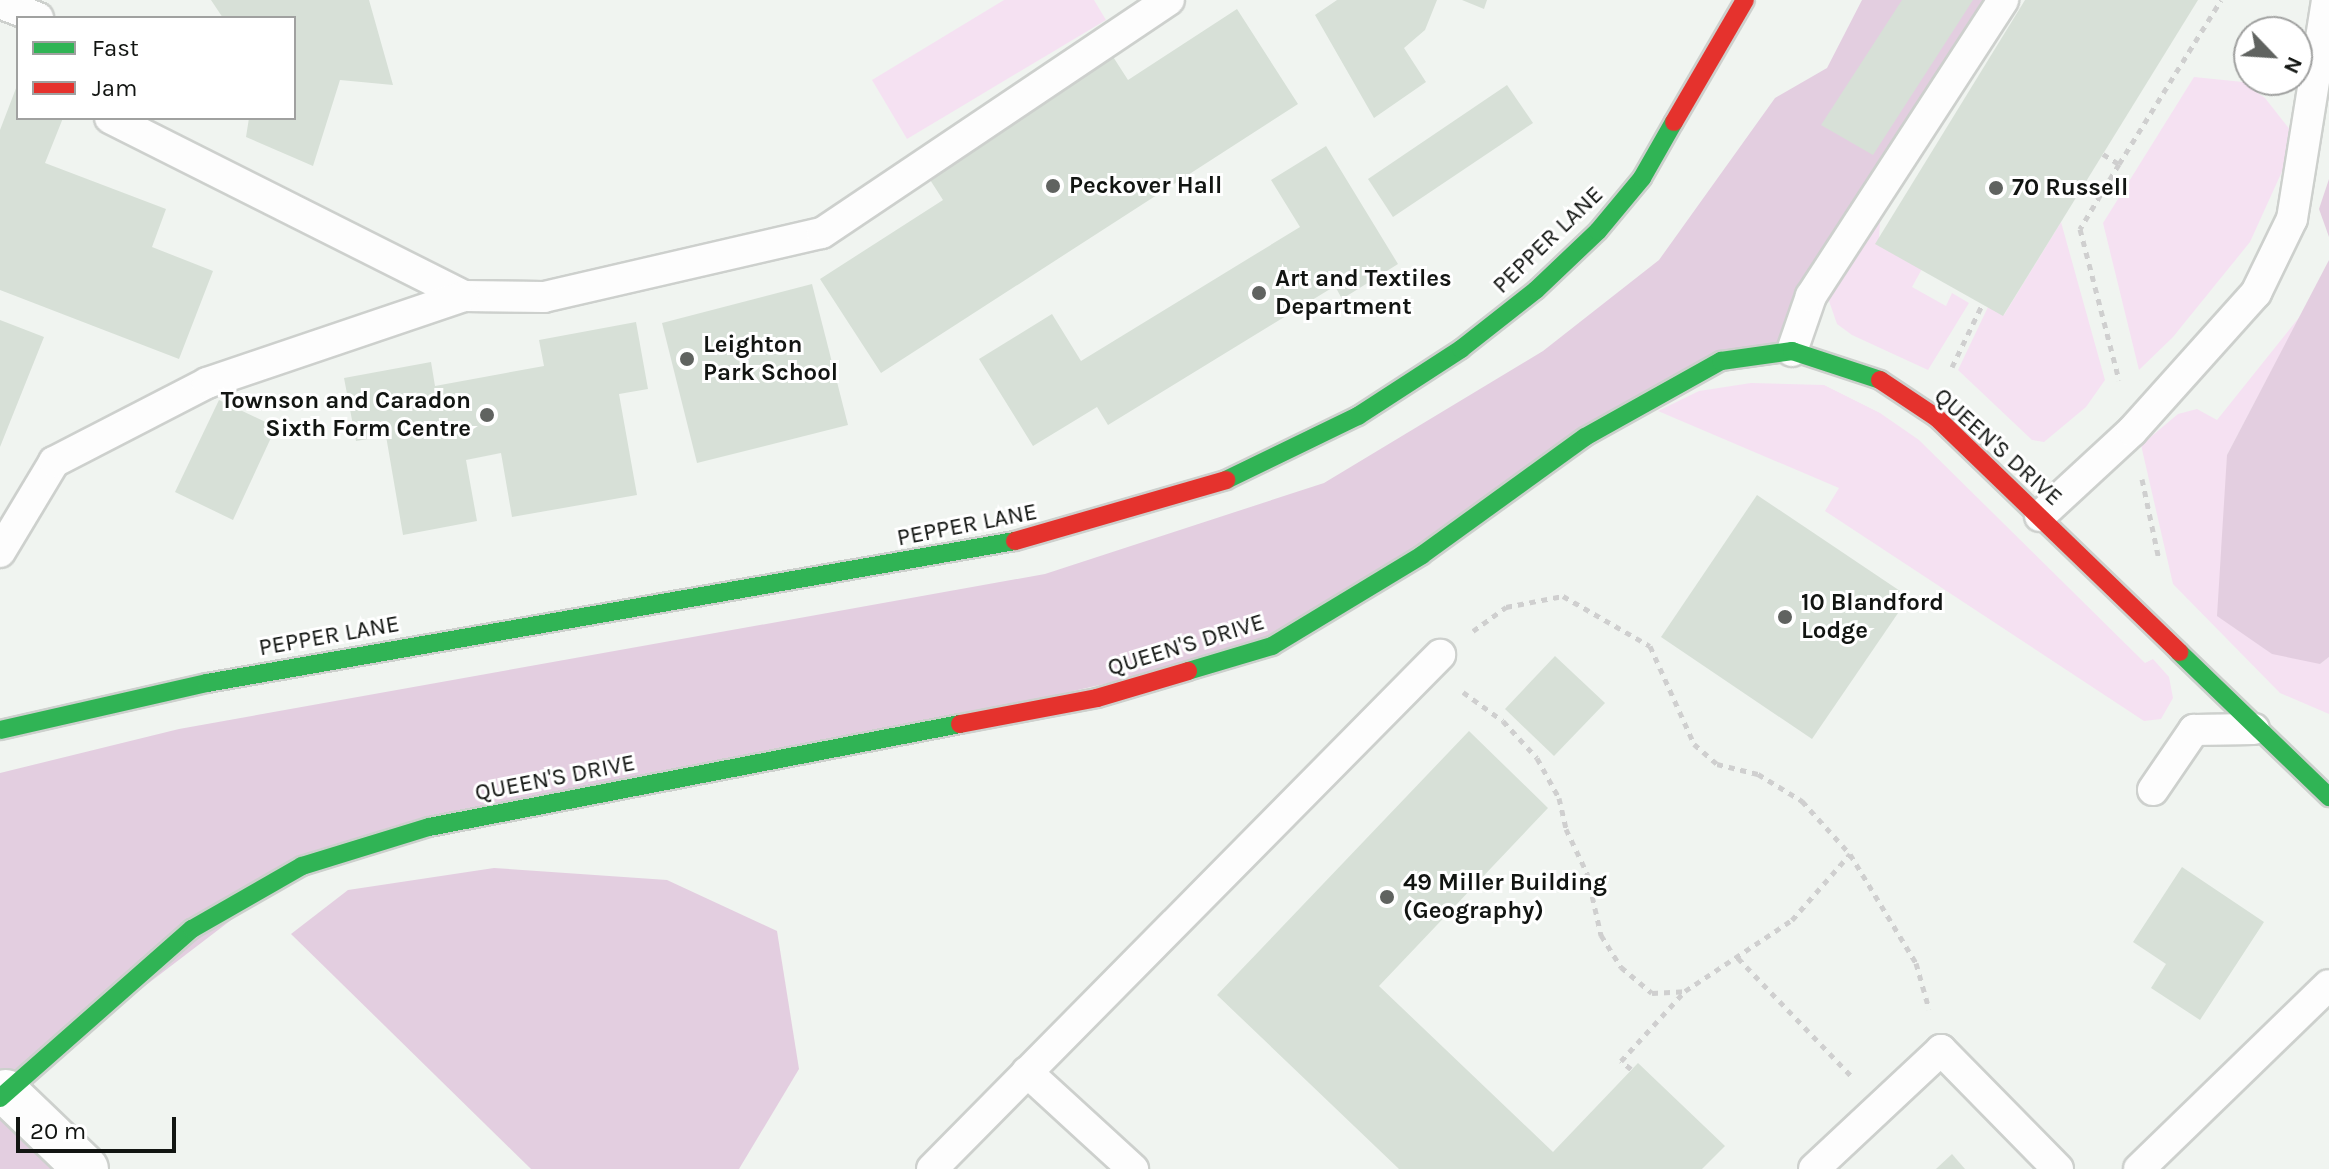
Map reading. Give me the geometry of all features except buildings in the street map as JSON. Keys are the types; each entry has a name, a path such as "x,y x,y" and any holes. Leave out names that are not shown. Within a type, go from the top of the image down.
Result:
{"street":[{"name":"PEPPER LANE","path":"0,730 254,674 1028,539 1225,480 1358,416 1461,349 1536,290 1598,231 1642,178 1745,0"},
{"name":"QUEEN'S DRIVE","path":"3,1095 192,929 302,866 429,827 1097,698 1272,646 1422,555 1585,437 1721,361 1792,351 1875,377 1937,418 2254,729 2328,794"},
{"path":"3,1095 86,1169"}],"lane":[{"path":"0,552 54,462 207,383 464,296 544,297 822,233 1169,0"},
{"path":"1792,351 1811,296 2003,0"},
{"path":"2040,516 2132,431 2256,293 2292,219 2327,0"},
{"path":"0,3 33,16"},
{"path":"114,120 464,296"},
{"path":"932,1169 1431,664"},
{"path":"2153,790 2194,730 2254,729"},
{"path":"2139,1169 2329,985"},
{"path":"1814,1169 1941,1050 2058,1169"},
{"path":"1027,1072 1133,1169"}],"path":[{"path":"2161,569 2132,431 2080,229 2221,0"},
{"path":"2103,154 2119,164"},
{"path":"1506,607 1563,596 1650,646 1694,744 1717,764 1758,774 1802,801 1850,854 1916,963 1941,1050"},
{"path":"1431,664 1476,697 1537,758 1559,798 1566,829 1587,873 1601,935 1621,967 1652,993 1685,991"},
{"path":"1631,1069 1621,1061 1685,991 1792,920 1850,854"},
{"path":"1738,958 1881,1106"}],"shaded area":[{"path":"1004,0 1094,0 1106,20 907,139 872,80"},
{"path":"1862,0 2003,0 1792,351 1721,361 1272,646 302,866 6,1092 86,1169 0,1169 0,773 179,729 1045,574 1324,483 1543,351 1659,260 1775,98 1827,68"},
{"path":"2194,77 2233,81 2233,96 2262,96 2291,131 2289,156 2250,242 2173,337 2139,370 2103,223"},
{"path":"2329,179 2329,237 2319,209"},
{"path":"1881,206 1879,238 1923,267 1912,287 1946,306 1952,293 1969,303 1928,370 1852,335 1837,324 1828,298 1837,273"},
{"path":"2061,222 2105,380 2086,407 2044,442 2032,440 1958,370 1988,307 2004,315"},
{"path":"2329,260 2329,657 2320,664 2272,654 2217,616 2227,455"},
{"path":"2301,315 2227,455 2226,515 2320,664 2329,657 2329,714 2280,693 2173,584 2141,445 2178,414 2197,409 2217,420"},
{"path":"1751,383 1824,385 1880,413 1919,440 2145,663 2153,659 2169,677 2173,698 2161,719 2144,721 1825,511 1839,488 1658,411 1699,391"},
{"path":"494,868 667,880 777,931 799,1069 739,1169 531,1169 291,934 348,890"}],"traffic: fast":[{"path":"1226,480 1358,416 1461,349 1536,290 1598,231 1642,178 1674,122"},
{"path":"1188,671 1272,646 1422,555 1585,437 1721,361 1792,351 1880,380"},
{"path":"0,730 207,683 1015,541"},
{"path":"2179,652 2329,797"},
{"path":"0,1098 192,929 302,866 429,827 960,724"}],"traffic: jam":[{"path":"1674,122 1745,0"},
{"path":"1880,380 1937,418 2179,652"},
{"path":"1015,541 1226,480"},
{"path":"960,724 1097,698 1188,671"}],"place":[{"name":"Peckover Hall","path":"1053,186"},
{"name":"70 Russell","path":"1996,188"},
{"name":"Art and Textiles Department","path":"1259,293"},
{"name":"Leighton Park School","path":"687,359"},
{"name":"Townson and Caradon Sixth Form Centre","path":"487,415"},
{"name":"10 Blandford Lodge","path":"1785,617"},
{"name":"49 Miller Building (Geography)","path":"1387,897"}]}
